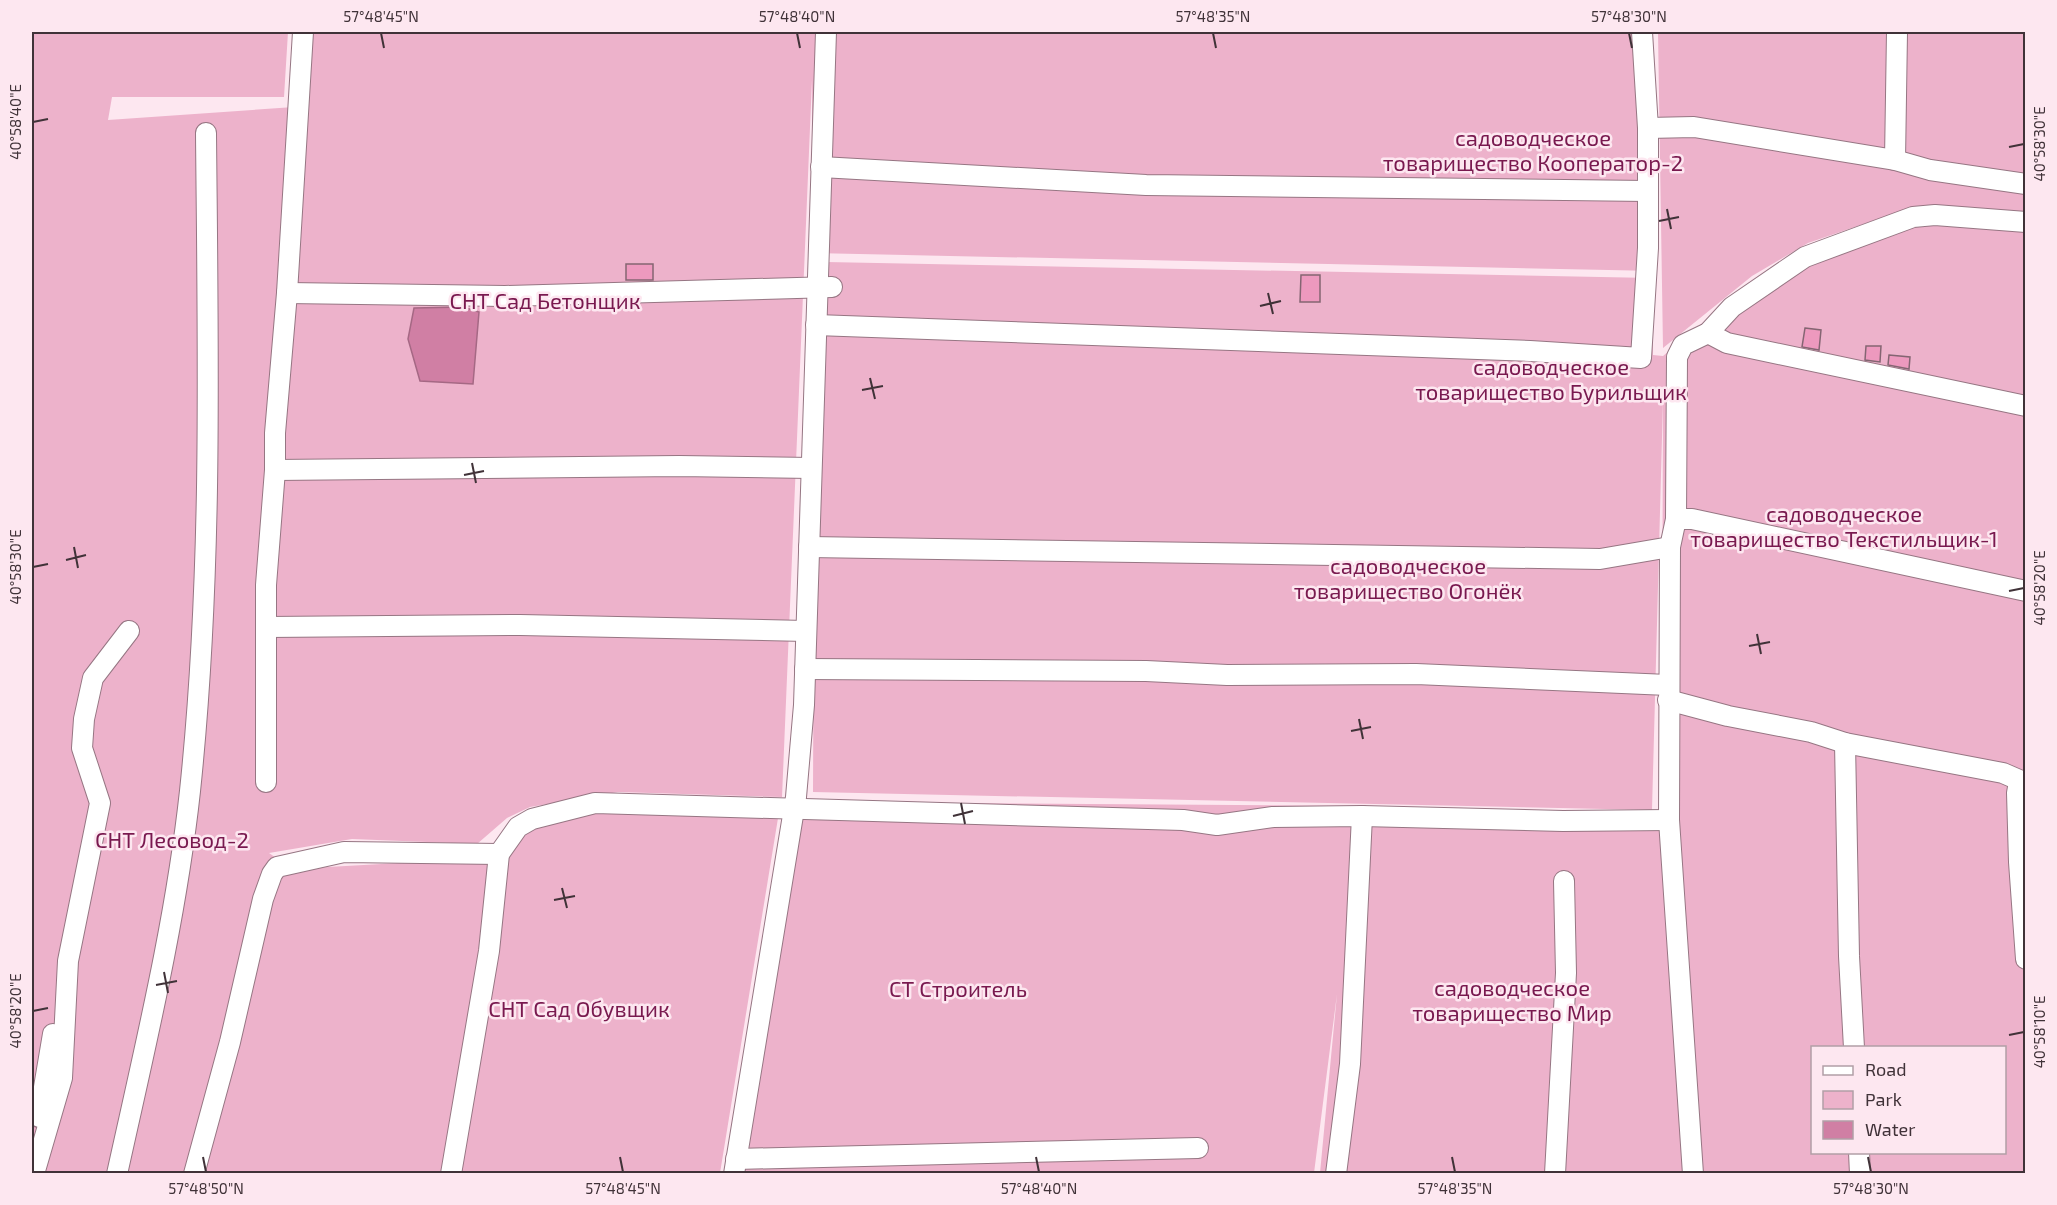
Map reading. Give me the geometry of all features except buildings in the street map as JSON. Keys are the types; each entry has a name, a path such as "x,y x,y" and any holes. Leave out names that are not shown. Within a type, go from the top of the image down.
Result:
{"street":[{"path":"266,782 266,585 303,32"},
{"path":"826,32 821,167 824,287 816,325 804,705 794,808 735,1166 1198,1148"},
{"path":"816,325 1530,351 1641,358 1648,248 1648,128 1642,32"},
{"path":"1895,159 1897,32"},
{"path":"1648,128 1694,127 1895,159 1930,170 2025,184"},
{"path":"117,1173 153,1010 178,873 189,793 201,666 209,438 206,133"},
{"path":"821,167 1146,185 1647,191"},
{"path":"1693,1173 1669,820 1670,547 1676,519 1677,357 1683,345 1708,333 1732,307 1805,257 1913,217 1935,215 2025,222"},
{"path":"287,293 505,296 824,287"},
{"path":"1708,333 1726,343 2025,406"},
{"path":"275,470 667,466 811,468"},
{"path":"1676,519 1692,519 2025,591"},
{"path":"809,547 1600,559 1670,547"},
{"path":"267,627 520,625 806,631"},
{"path":"34,1173 62,1078 68,961 100,803 82,748 84,719 93,678 129,631"},
{"path":"805,669 1146,671 1227,675 1416,674 1668,692 1728,716 1811,732 1845,743 2003,773 2022,782 2017,793 2025,958"},
{"path":"1845,743 1849,956 1854,1046"},
{"path":"451,1173 489,951 499,854 518,827 532,819 595,803 1183,820 1217,825 1272,817 1362,816 1563,821 1669,820"},
{"path":"1336,1173 1350,1064 1362,816"},
{"path":"32,1164 84,848"},
{"path":"194,1173 230,1042 263,899 277,867 344,852 499,854"},
{"path":"1555,1173 1566,973 1564,881"},
{"path":"1859,1154 1860,1173"}],"green space":[{"path":"32,32 288,32 284,97 112,97 108,120 294,107 296,32 1652,32 1657,271 812,253 812,80 782,797 618,792 530,807 507,818 477,844 352,839 269,853 292,869 507,857 533,825 585,809 779,812 720,1173 32,1173"},
{"path":"1658,32 2025,32 2025,1173 1320,1173 1337,994 1314,1173 740,1174 800,802 1360,806 1358,821 1659,829 1663,400 1652,810 813,792 815,339 826,262 1652,278 1653,355 1663,356 1746,287 1930,208 1916,206 1808,243 1752,276 1663,348"}],"water":[{"path":"463,307 479,312 473,384 420,381 408,339 414,308"}],"park label":[{"name":"садоводческое товарищество Кооператор-2","path":"1533,150"},
{"name":"СНТ Сад Бетонщик","path":"545,300"},
{"name":"садоводческое товарищество Бурильщик","path":"1551,378"},
{"name":"садоводческое товарищество Текстильщик-1","path":"1844,526"},
{"name":"садоводческое товарищество Огонёк","path":"1408,578"},
{"name":"СНТ Лесовод-2","path":"172,839"},
{"name":"СТ Строитель","path":"958,988"},
{"name":"садоводческое товарищество Мир","path":"1512,1000"},
{"name":"СНТ Сад Обувщик","path":"579,1008"}]}
